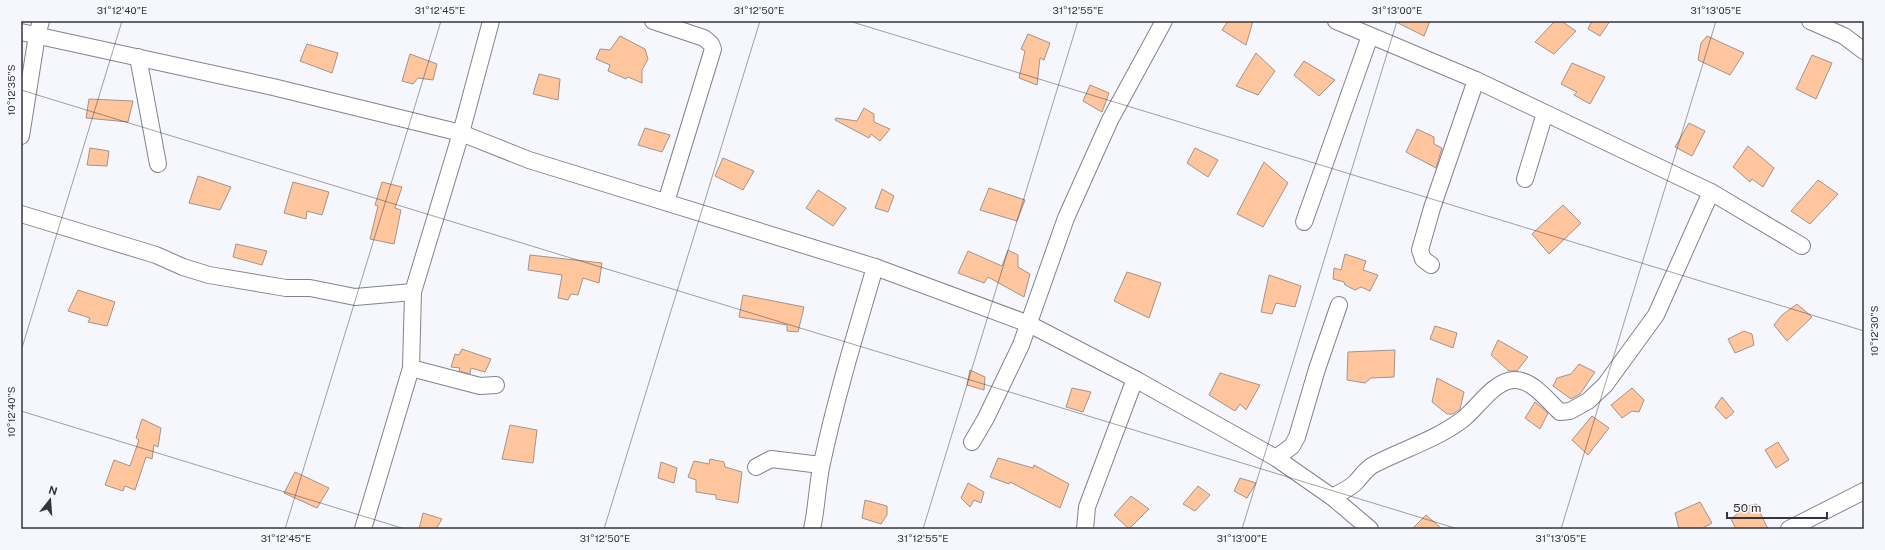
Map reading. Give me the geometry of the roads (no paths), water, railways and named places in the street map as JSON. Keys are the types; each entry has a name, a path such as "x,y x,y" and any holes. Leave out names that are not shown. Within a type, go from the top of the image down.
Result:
{"street":[{"path":"363,529 411,368 413,292 461,134 491,21"},
{"path":"653,21 704,38 711,44 713,49 666,202"},
{"path":"972,442 1007,376 1029,324 1066,218 1110,120 1164,21"},
{"path":"1336,21 1476,80 1711,192 1802,246"},
{"path":"1810,21 1844,36 1864,51"},
{"path":"21,32 39,28 138,57 273,87 461,134 529,160 875,267 1029,324 1135,379 1276,458 1332,497 1370,529"},
{"path":"21,136 39,28"},
{"path":"1304,222 1370,36"},
{"path":"138,57 158,164"},
{"path":"1431,265 1423,259 1420,250 1432,208 1476,80"},
{"path":"1525,179 1545,113"},
{"path":"1332,497 1355,483 1368,468 1436,436 1463,419 1487,394 1499,386 1513,380 1521,380 1530,384 1560,412 1570,411 1588,401 1605,386 1656,315 1711,192"},
{"path":"21,214 156,255 183,267 209,275 286,288 310,288 356,297 413,292"},
{"path":"812,529 817,507 822,465 836,404 875,267"},
{"path":"1276,458 1292,446 1297,437 1305,405 1339,305"},
{"path":"411,368 480,386 496,385"},
{"path":"1085,529 1087,507 1135,379"},
{"path":"756,467 771,459 822,465"},
{"path":"1789,529 1864,491"}]}
